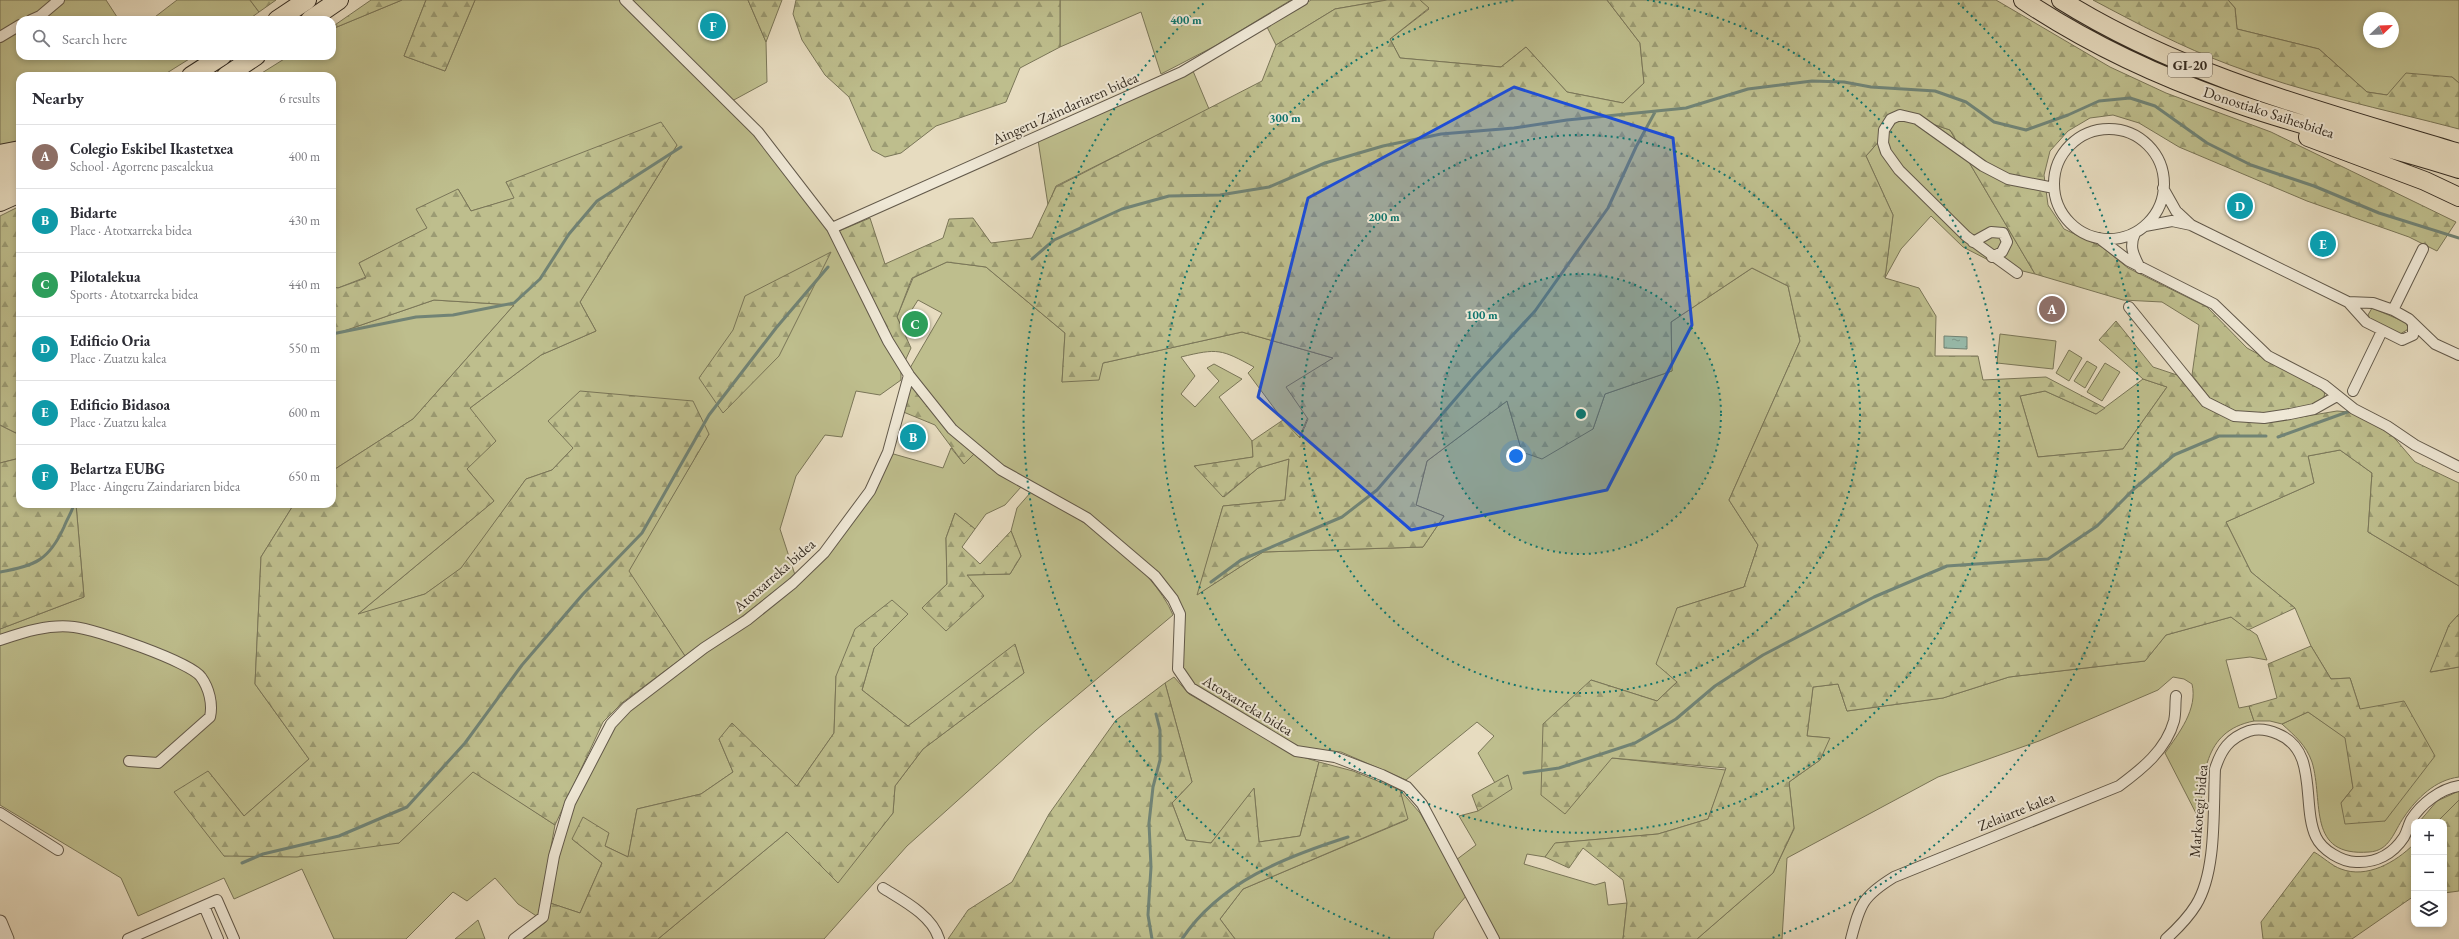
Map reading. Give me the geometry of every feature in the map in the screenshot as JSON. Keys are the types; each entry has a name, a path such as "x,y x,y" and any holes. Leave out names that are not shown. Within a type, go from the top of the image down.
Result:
{"highway":[{"path":"283,16 307,0"},
{"path":"316,16 339,0"},
{"name":"Donostiako Saihesbidea","path":"2023,0 2106,49 2173,80 2228,101 2459,169"},
{"name":"Donostiako Saihesbidea","path":"2061,0 2115,31 2161,53 2237,83 2459,153"},
{"path":"197,72 216,60"},
{"path":"232,72 250,60"},
{"path":"2228,101 2251,115 2425,181 2459,197"},
{"path":"2326,112 2459,140"},
{"path":"0,154 16,151"},
{"path":"0,172 16,166"},
{"path":"0,187 16,181"},
{"path":"0,202 16,195"}],"street":[{"path":"40,16 59,0"},
{"path":"625,0 758,132 815,209 832,228"},
{"name":"Aingeru Zaindariaren bidea","path":"832,228 1182,72 1303,0"},
{"path":"0,37 16,27"},
{"path":"2017,273 1992,257 1973,242 1900,170 1886,152 1883,143 1884,130 1891,119 1900,115 1917,119 1983,166 2002,176 2054,188"},
{"path":"2105,129 2119,130 2133,135 2145,143 2154,154 2161,167 2163,188 2158,211 2144,226 2135,233 2118,238 2099,238 2086,234 2074,226 2064,215 2057,202 2054,188 2055,174 2059,160 2067,148 2078,139 2091,132 2105,129"},
{"path":"2163,188 2176,211 2191,225"},
{"path":"2144,226 2172,221 2191,225 2348,302 2364,319 2382,331 2402,340 2409,338 2435,344 2459,356"},
{"name":"Atotxarreka bidea","path":"832,228 888,341 908,375 952,429 1001,470 1088,518 1155,576 1173,598 1180,614 1178,669 1191,688 1296,751 1336,757 1382,774 1407,788 1422,804 1494,939"},
{"path":"1973,242 1991,232 2003,233 2007,242 2002,252 1992,257"},
{"path":"2135,233 2131,242 2132,252 2140,268"},
{"path":"2099,238 2140,268 2214,304 2268,356 2324,385 2354,409 2387,426 2415,445 2459,467"},
{"path":"2393,310 2423,249"},
{"path":"2348,302 2373,302 2393,310 2409,319 2413,325 2435,344"},
{"path":"2364,319 2364,310 2373,302"},
{"path":"2129,308 2206,402 2234,416 2264,418 2290,414 2314,409 2337,396"},
{"path":"2409,338 2414,333 2413,325"},
{"path":"2354,390 2382,331"},
{"name":"Atotxarreka bidea","path":"514,939 542,917 554,856 570,804 595,751 611,724 626,707 704,648 747,620 793,583 824,553 870,491 888,452 908,375"},
{"path":"0,640 37,628 74,627 118,639 188,666 201,676 213,706 210,717 158,763 129,761"},
{"name":"Zelaiarte kalea","path":"1852,939 1858,910 1872,890 1894,876 2119,786 2141,770 2162,746 2174,720 2176,696"},
{"name":"Markotegi bidea","path":"2166,939 2182,924 2197,904 2208,874 2215,770 2219,756 2228,743 2239,734 2254,729 2270,730 2294,744 2302,757 2312,826 2317,838 2326,849 2340,858 2354,862 2370,862 2385,857 2397,847 2411,820 2424,805 2437,794 2459,786"},
{"path":"0,813 58,850"},
{"path":"883,888 923,917 934,929 939,939"},
{"path":"128,939 217,900 234,939"},
{"path":"204,906 218,939"},
{"path":"0,922 7,939"}],"highlighted area":[{"path":"1514,87 1673,138 1692,325 1607,490 1411,530 1258,397 1308,198"}],"green space":[{"path":"0,0 106,0 116,16 16,16 16,60 188,60 168,72 16,72 16,145 0,160"},
{"path":"177,0 250,0 259,12 254,16 156,16"},
{"path":"250,0 276,0 259,12"},
{"path":"371,0 402,0 336,27 336,24"},
{"path":"402,0 426,0 404,56 445,71 475,0 619,0 696,74 770,152 830,231 901,367 901,380 880,395 856,391 842,437 825,435 796,476 780,529 795,575 744,615 685,656 628,571 709,434 573,448 552,470 526,479 462,568 425,594 357,615 494,501 467,469 470,408 541,355 596,331 580,302 677,145 506,182 515,198 471,211 458,189 428,228 359,263 366,277 336,288 336,72 263,72 283,60 336,60 336,27"},
{"path":"426,0 475,0 445,71 404,56"},
{"path":"632,0 748,0 766,42 767,82 732,101"},
{"path":"748,0 782,0 766,42"},
{"path":"796,0 1060,0 1060,47 1020,68 1006,102 936,126 901,153 885,157 872,150 849,97 825,75 802,40 793,14"},
{"path":"1060,0 1291,0 1215,46 1161,74 1141,12 1060,47"},
{"path":"1311,0 1387,0 1335,9 1276,45 1267,27"},
{"path":"1387,0 1420,0 1429,8 1390,39 1400,58 1501,67 1526,47 1567,92 1623,103 1644,83 1640,43 1607,0 1996,0 2110,67 2166,93 2271,132 2456,222 2437,251 2409,237 2307,201 2179,147 2139,123 2113,115 2090,118 2068,131 2050,151 2044,175 2048,205 2064,229 2102,247 2128,268 2207,307 2247,348 2324,390 2325,398 2312,407 2264,414 2237,412 2210,398 2192,375 2199,325 2162,302 2123,300 2035,274 1950,130 1903,114 1866,156 1893,215 1885,278 1919,288 1936,316 1935,356 1978,356 1983,380 2046,377 2105,408 2096,414 2045,391 2020,396 2038,457 2123,449 2167,387 2143,379 2099,340 2116,321 2153,367 2177,375 2203,406 2233,420 2265,423 2337,411 2350,412 2391,434 2415,462 2459,483 2459,586 2368,532 2372,473 2340,450 2308,456 2314,483 2226,522 2251,572 2295,608 2248,630 2231,617 2166,635 2145,661 2009,677 1943,698 1847,711 1838,684 1813,687 1807,736 1830,738 1820,760 1789,782 1794,828 1773,873 1697,939 1623,939 1627,903 1623,880 1583,848 1569,868 1545,857 1555,843 1658,834 1708,819 1726,768 1612,758 1565,814 1541,795 1543,724 1591,680 1657,701 1677,682 1656,664 1677,608 1744,587 1758,545 1729,500 1800,341 1788,286 1752,268 1671,322 1672,371 1605,394 1593,429 1542,459 1522,452 1507,401 1427,461 1416,505 1444,516 1423,547 1263,552 1197,595 1223,506 1285,500 1289,459 1258,468 1223,497 1194,466 1253,457 1252,441 1283,420 1300,438 1308,419 1286,387 1333,358 1242,332 1103,363 1099,380 1062,382 1065,333 986,267 947,262 912,278 897,317 911,348 905,361 888,332 839,231 870,218 885,264 943,238 949,219 973,218 991,243 1032,238 1056,187 1262,81 1276,45 1335,9"},
{"path":"1420,0 1607,0 1640,43 1644,83 1623,103 1567,92 1526,47 1501,67 1400,58 1390,39 1429,9"},
{"path":"2093,0 2228,0 2235,8 2237,29 2319,49 2367,92 2387,95 2406,73 2452,77 2459,83 2459,129 2344,100 2258,75 2177,43"},
{"path":"2228,0 2459,0 2459,83 2452,77 2387,95 2367,92 2319,49 2237,29 2235,8"},
{"path":"1193,71 1209,109 1056,186 1048,205 1038,140"},
{"path":"1903,114 1950,130 2035,274 1998,265 1963,247 1931,216 1901,249 1885,278 1893,215 1866,156"},
{"path":"661,122 677,145 580,302 596,331 541,355 470,408 496,441 467,469 494,501 358,614 425,594 461,568 526,479 552,470 573,448 548,421 580,391 693,401 709,434 629,571 685,656 623,702 603,722 555,825 473,772 399,843 297,857 224,856 174,792 208,771 244,816 309,759 255,684 261,557 292,508 336,508 336,468 413,419 514,305 434,300 336,334 336,288 366,278 359,263 427,228 416,209 458,189 471,211 514,198 506,182"},
{"path":"16,208 16,433 0,425 0,216"},
{"path":"831,252 779,356 723,413 699,378 733,330 745,296"},
{"path":"947,262 986,267 1065,333 1062,382 1103,363 1242,332 1333,358 1299,438 1283,420 1248,373 1254,367 1234,357 1212,351 1181,357 1195,376 1181,394 1195,407 1219,381 1207,368 1214,364 1242,379 1219,397 1252,441 1253,457 1195,466 1224,497 1258,468 1289,459 1285,500 1223,506 1198,594 1263,552 1423,547 1444,516 1416,505 1427,461 1507,401 1522,452 1593,429 1605,394 1672,371 1671,322 1752,268 1788,286 1800,341 1729,500 1758,545 1744,587 1677,608 1677,682 1657,701 1591,680 1612,758 1726,770 1708,819 1658,834 1556,843 1545,857 1527,854 1524,864 1595,885 1605,882 1608,905 1627,903 1623,939 1498,939 1456,860 1476,845 1459,816 1478,811 1508,775 1495,783 1478,753 1494,736 1477,722 1406,780 1341,752 1299,748 1195,687 1181,668 1173,595 1083,513 1002,468 956,428 910,368 942,313 918,300 901,327 897,317 913,278"},
{"path":"434,300 514,305 413,419 336,468 336,334"},
{"path":"2372,308 2405,322 2408,327 2407,330 2400,334 2370,319 2368,315"},
{"path":"2000,334 2056,341 2053,369 1997,363"},
{"path":"2069,350 2082,358 2069,381 2056,373"},
{"path":"2087,361 2097,367 2085,388 2074,381"},
{"path":"2105,363 2120,372 2102,401 2087,392"},
{"path":"2143,379 2167,387 2123,449 2038,457 2020,396 2045,391 2096,414"},
{"path":"910,382 951,433 974,454 964,464 935,425 901,411"},
{"path":"0,425 16,433 16,459 0,463"},
{"path":"951,448 964,464 974,454 1021,487 1005,505 986,514 975,529 955,513 946,538 947,584 922,608 967,575 1010,574 1021,556 1011,531 1017,508 1031,492 1070,514 1112,543 1149,578 1163,596 1173,615 1036,730 907,846 824,939 658,939 787,832 837,882 893,813 895,786 923,749 1024,673 1015,645 908,726 862,690 874,648 908,614 836,676 834,733 797,786 719,739 733,772 701,794 637,809 628,857 605,846 572,839 602,863 580,913 550,903 559,857 575,800 614,725 634,706 826,556 890,453 943,468"},
{"path":"2340,450 2372,473 2368,532 2459,586 2459,614 2449,625 2431,672 2459,667 2459,777 2442,782 2427,791 2409,810 2387,844 2376,851 2369,852 2349,851 2335,846 2326,836 2321,824 2315,778 2310,756 2296,737 2282,724 2308,712 2346,738 2353,788 2341,803 2385,821 2360,709 2350,678 2331,679 2311,646 2295,608 2251,572 2226,522 2314,483 2308,456"},
{"path":"16,459 16,508 76,508 84,597 0,629 0,463"},
{"path":"76,508 292,508 261,557 255,684 309,759 244,816 208,771 224,856 399,843 473,771 555,825 538,917 518,904 495,878 467,901 453,892 406,939 334,939 302,869 234,899 224,878 138,916 121,878 0,805 0,629 84,597"},
{"path":"955,513 975,529 962,547 980,564 1011,531 1021,556 1010,574 967,575 984,596 946,631 922,608 947,584 946,538"},
{"path":"892,600 908,614 874,648 862,690 908,726 1015,644 1024,673 923,749 895,786 893,813 838,883 787,832 658,939 523,939 546,922 550,903 580,913 602,863 572,839 583,817 609,833 605,846 628,857 637,809 701,794 733,772 719,739 732,723 797,786 834,733 836,676 855,629"},
{"path":"2459,614 2459,667 2430,672 2449,625"},
{"path":"2231,617 2257,635 2267,660 2250,657 2226,660 2239,708 2249,706 2254,721 2237,726 2224,735 2215,746 2205,773 2202,789 2200,821 2165,753 2186,720 2192,703 2192,684 2184,679 2173,677 2158,690 2039,741 1938,777 1787,858 1782,939 1697,939 1773,873 1794,829 1789,782 1820,760 1829,738 1807,736 1813,687 1838,684 1847,711 1943,698 2009,677 2145,661 2166,635"},
{"path":"2311,646 2331,679 2350,678 2360,709 2404,701 2435,756 2385,821 2345,824 2341,803 2353,788 2345,738 2308,712 2282,724 2270,721 2254,721 2249,706 2277,698 2268,664"},
{"path":"1174,677 1189,694 1293,754 1319,762 1300,836 1259,842 1254,789 1211,843 1186,840 1172,803 1192,782 1165,683"},
{"path":"1165,683 1192,782 1172,803 1186,840 1211,843 1254,788 1259,842 1300,836 1319,762 1353,771 1400,790 1408,819 1243,889 1220,919 1235,939 948,939 968,910 1012,882 1049,814 1116,720"},
{"path":"1508,775 1512,789 1478,811 1472,795"},
{"path":"1400,790 1420,813 1467,895 1435,932 1433,939 1235,939 1220,919 1243,889 1407,820"},
{"path":"2459,791 2459,800 2440,819 2422,819 2437,801"},
{"path":"2459,800 2459,891 2447,893 2447,819 2440,819"},
{"path":"2411,847 2411,898 2352,939 2263,939 2261,922 2314,852 2338,868 2351,872 2361,872 2380,867"},
{"path":"478,920 485,939 455,939"}],"water":[{"path":"1944,336 1967,337 1967,349 1944,348"}],"waterway":[{"path":"1032,259 1054,240 1122,209 1169,196 1220,195 1269,187 1325,163 1383,146 1441,134 1514,128 1567,120 1686,108 1748,89 1812,81 1844,82 1871,87 1935,91 1966,102 1994,122 2026,130 2068,115 2099,101 2130,98 2155,106 2207,143 2251,165 2314,186 2379,213 2459,238"},
{"path":"1211,582 1241,560 1342,517 1377,490 1475,376 1535,311 1608,208 1636,147 1655,112"},
{"path":"336,333 416,317 453,315 514,303 540,279 569,234 597,201 681,147"},
{"path":"242,863 263,854 339,836 407,807 465,743 522,665 583,594 642,533 709,415 776,328 828,267"},
{"path":"2278,437 2350,411"},
{"path":"1524,773 1559,768 1635,743 1676,719 1715,686 1763,655 1874,597 1947,566 2048,559 2097,526 2135,488 2174,455 2219,436 2266,436"},
{"path":"0,572 23,567 40,560 53,547 73,508"},
{"path":"1152,939 1148,915 1151,867 1149,823 1153,787 1160,760 1160,730 1156,714"},
{"path":"1182,939 1197,919 1215,902 1256,874 1301,853 1348,837"}],"place":[{"name":"Belartza EUBG","path":"713,26"},
{"name":"Edificio Oria","path":"2240,206"},
{"name":"Edificio Bidasoa","path":"2323,244"},
{"name":"Colegio Eskibel Ikastetxea","path":"2052,309"},
{"name":"Pilotalekua","path":"915,324"},
{"name":"Bidarte","path":"913,437"}]}
